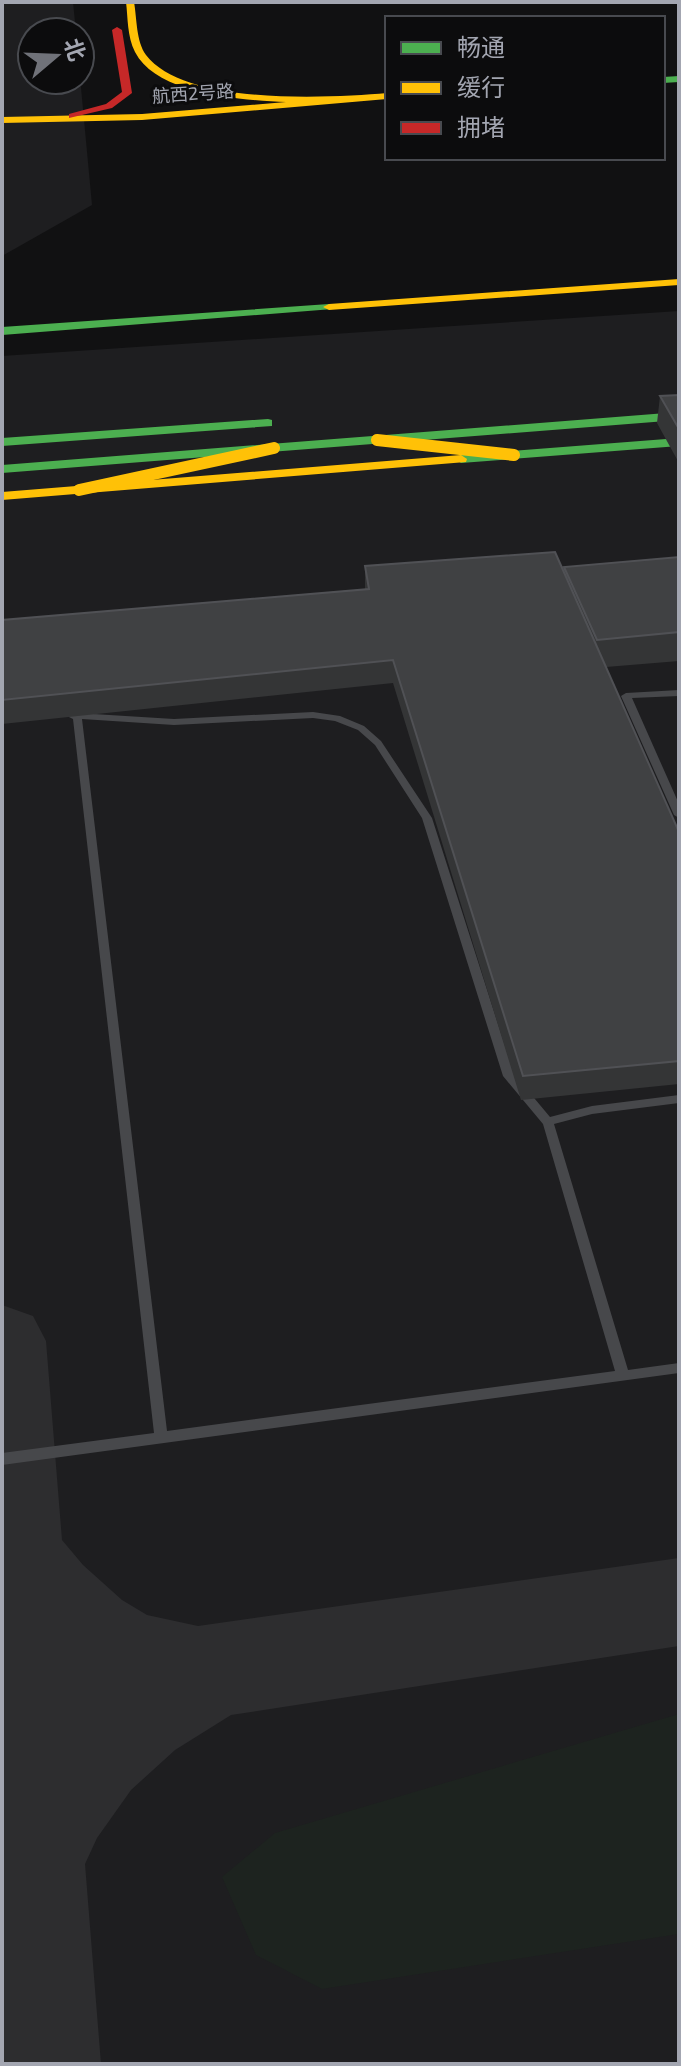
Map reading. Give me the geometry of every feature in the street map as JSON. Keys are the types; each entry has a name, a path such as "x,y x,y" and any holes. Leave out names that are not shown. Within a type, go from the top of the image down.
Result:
{"main road":[{"path":"72,116 109,106 127,93 111,2"},
{"path":"130,2 142,58 161,74 182,83 231,93 322,100"},
{"name":"航西2号路","path":"2,120 72,116 142,117 385,96"},
{"path":"2,331 679,282"},
{"path":"2,469 679,416"},
{"path":"2,442 287,422"},
{"path":"559,425 679,440"},
{"path":"377,440 514,455"},
{"path":"2,495 679,440"},
{"path":"2,495 679,440"},
{"path":"79,490 274,448"},
{"path":"2,477 61,464"}],"lane":[{"path":"679,693 626,696 679,815"},
{"path":"62,717 174,722 313,715 337,718 361,728 378,743 427,818 509,1076 548,1122 623,1375"},
{"path":"77,716 161,1438"},
{"path":"548,1122 592,1110 679,1099"},
{"path":"2,1459 679,1368"}],"shaded area":[{"path":"2,2 73,2 74,16 16,16 16,96 82,96 92,205 2,256"},
{"path":"679,311 679,2064 2,2064 2,356"},
{"path":"679,1714 679,1934 322,1989 256,1955 222,1877 275,1833"}],"building":[{"path":"679,395 679,429 660,396"},
{"path":"555,552 679,832 679,1061 523,1076 393,660 2,700 2,620 369,589 365,566"},
{"path":"679,557 679,632 597,640 564,567"}],"taxiway":[{"path":"2,1341 15,1552"},
{"path":"15,1552 49,1596 87,1632 133,1657 188,1669"},
{"path":"15,1552 21,1699"},
{"path":"21,1699 679,1602"},
{"path":"32,1863 60,1802 95,1755 139,1716 196,1681"},
{"path":"2,1702 21,1699"},
{"path":"21,1699 44,2064"}],"traffic: fast":[{"path":"665,80 679,79"},
{"path":"2,331 329,307"},
{"path":"2,469 679,416"},
{"path":"2,442 268,423"},
{"path":"461,459 679,442"}],"traffic: slow":[{"path":"130,2 139,50 155,70 199,88 225,93 322,100"},
{"path":"2,120 142,117 385,96"},
{"path":"329,307 679,282"},
{"path":"377,440 514,455"},
{"path":"79,490 274,448"},
{"path":"2,496 461,459"}],"traffic: jam":[{"path":"72,116 109,106 127,93 117,30"}]}
